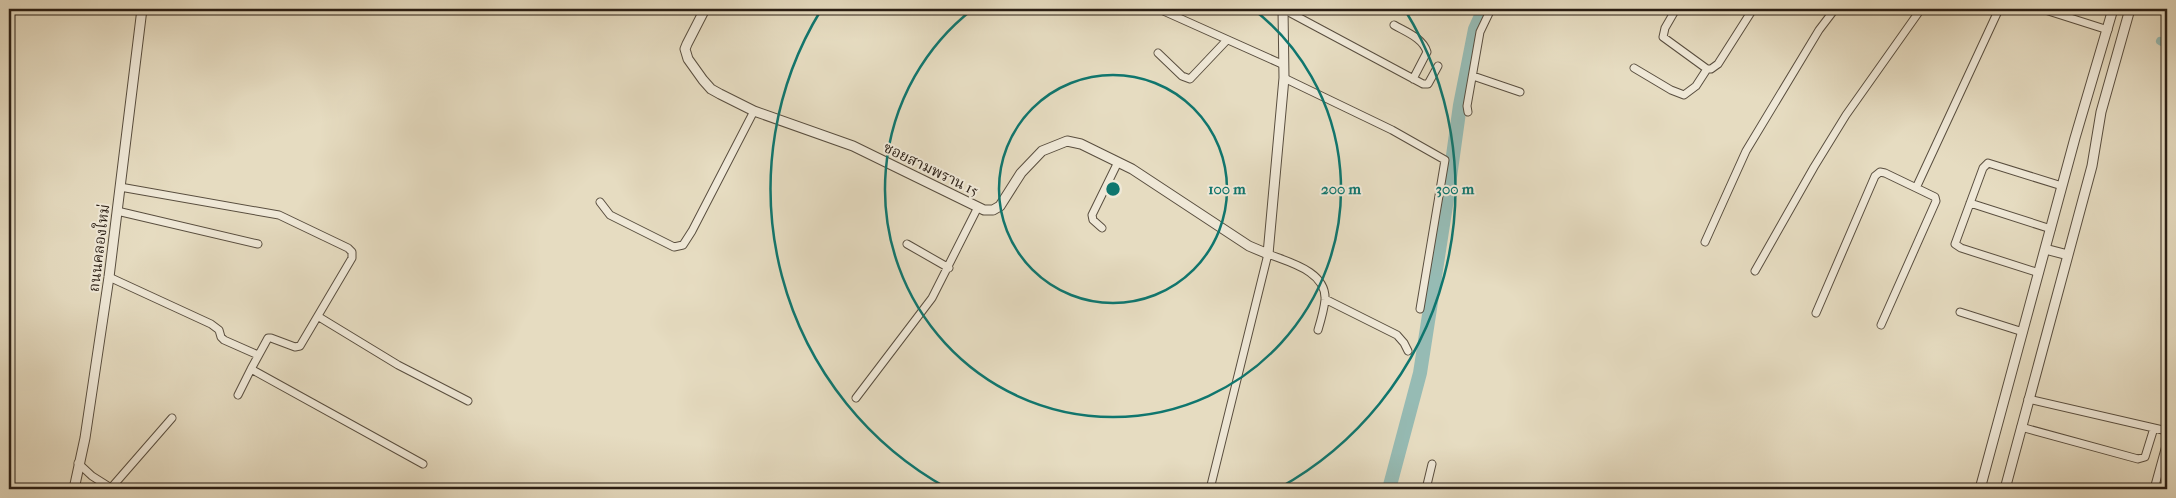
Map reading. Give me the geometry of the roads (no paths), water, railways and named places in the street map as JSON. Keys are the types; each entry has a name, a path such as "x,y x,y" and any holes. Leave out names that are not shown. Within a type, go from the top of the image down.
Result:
{"street":[{"name":"ถนนคลองใหม่","path":"74,489 86,430 109,277 142,9"},
{"name":"ซอยสามพราน 15","path":"705,9 685,49 688,59 711,89 754,112 853,146 984,210 993,210 1000,206 1022,172 1042,151 1068,141 1082,144 1132,169 1248,246 1268,254"},
{"path":"1159,9 1284,65"},
{"path":"1210,489 1268,254 1284,78 1283,9 1423,84 1428,84 1438,66"},
{"path":"1468,112 1467,106 1480,32 1491,9"},
{"path":"1676,9 1665,28 1663,38 1707,69 1715,68 1753,9"},
{"path":"1705,242 1746,151 1819,30 1835,9"},
{"path":"1755,271 1814,166 1846,115 1921,9"},
{"path":"1916,188 1999,9"},
{"path":"2042,9 2059,11 2108,30"},
{"path":"1980,489 2083,110 2114,9"},
{"path":"2005,489 2092,166 2101,112 2130,9"},
{"path":"1394,25 1419,39 1426,47 1427,52 1413,79"},
{"path":"1158,53 1182,76 1190,79 1227,40"},
{"path":"1634,68 1671,90 1684,95 1696,86 1707,69"},
{"path":"1472,76 1520,92"},
{"path":"1284,78 1392,130 1444,158 1445,163 1420,309"},
{"path":"600,202 610,215 674,247 683,245 754,112"},
{"path":"1102,228 1093,220 1092,215 1118,162"},
{"path":"2039,273 1956,246 1983,168 1988,163 2062,186"},
{"path":"1816,313 1875,176 1880,172 1935,196 1936,204 1881,325"},
{"path":"120,186 279,215 348,248 352,252 352,258 300,346 295,347 269,338 258,355 238,395"},
{"path":"1970,203 2051,229"},
{"path":"856,398 923,311 949,268 978,207"},
{"path":"117,211 258,244"},
{"path":"907,244 949,268"},
{"path":"2045,249 2068,255"},
{"path":"1268,254 1294,264 1315,276 1325,292 1318,330"},
{"path":"109,277 211,324 218,328 224,340 258,355"},
{"path":"1325,299 1397,335 1408,351"},
{"path":"1960,312 2023,332"},
{"path":"319,316 398,365 468,402"},
{"path":"251,369 423,464"},
{"path":"2028,399 2167,431"},
{"path":"78,463 92,476 111,488 172,418"},
{"path":"2021,427 2138,459 2145,457 2154,428"},
{"path":"2154,489 2167,442"},
{"path":"1426,489 1432,464"}],"waterway":[{"path":"1389,489 1420,373 1460,105 1475,29 1484,9"},
{"path":"2160,41 2167,45"}]}
